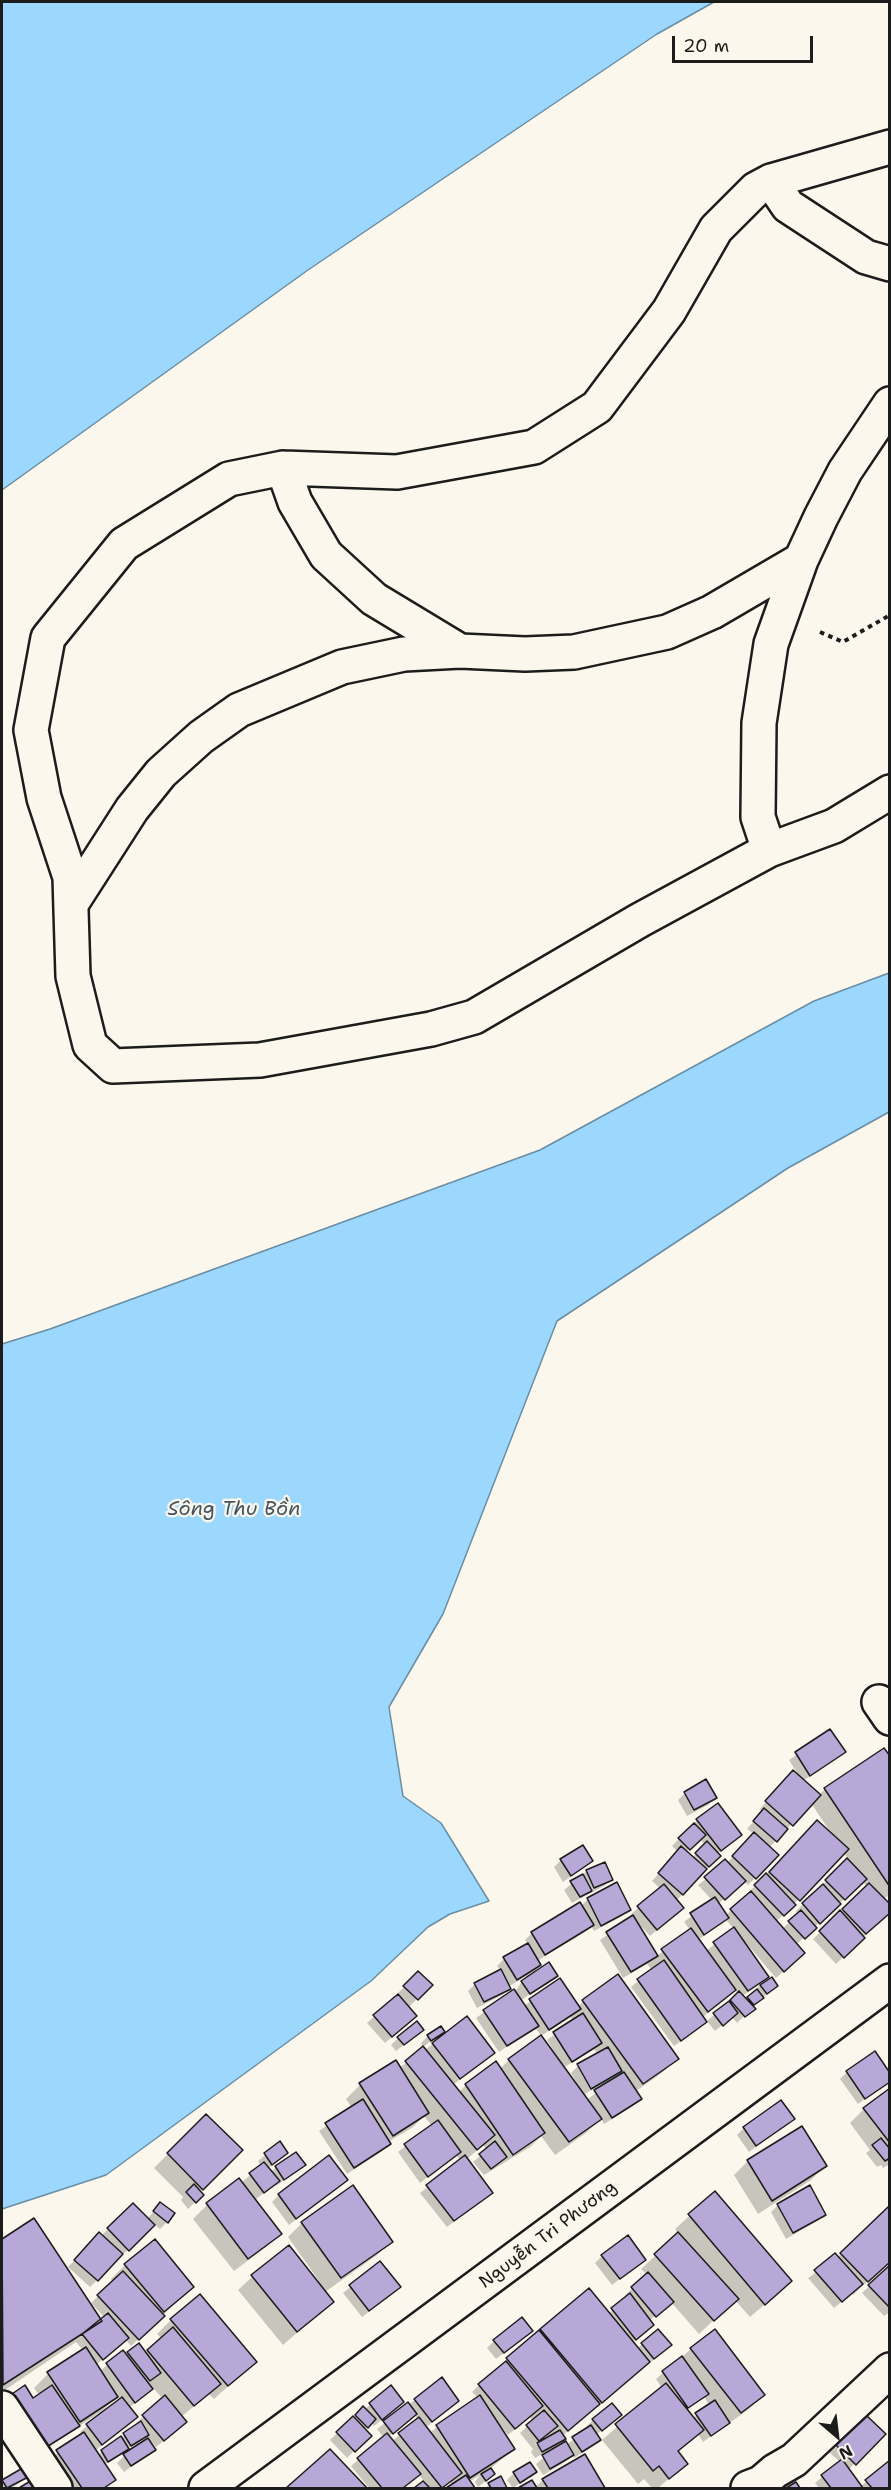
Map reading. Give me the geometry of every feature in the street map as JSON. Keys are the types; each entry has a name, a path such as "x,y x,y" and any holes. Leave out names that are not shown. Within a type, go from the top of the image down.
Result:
{"street":[{"path":"890,147 771,181 756,189 716,229 669,311 597,407 534,447 397,472 283,468 230,479 124,544 48,638 31,730 44,798 70,877 74,976 90,1045 113,1066 260,1060 431,1029 474,1017 640,920 769,850 834,826 890,792"},
{"path":"771,181 788,206 866,257 890,264"},
{"path":"769,850 758,817 759,723 771,644 801,560 845,471 890,404"},
{"path":"283,468 295,502 326,555 374,599 460,651"},
{"path":"71,904 132,808 161,773 201,737 238,710 342,667 404,654 460,651 525,654 574,652 667,632 712,612 801,560"},
{"name":"Nguyễn Tri Phương","path":"206,2488 890,1981"},
{"path":"748,2488 761,2483 775,2470 794,2460 890,2370"},
{"path":"2,2408 55,2488"}],"path":[{"path":"782,614 843,642 890,615"}],"water":[{"path":"2,2 714,2 657,34 308,270 2,490"},
{"name":"Sông Thu Bồn","path":"889,973 889,1112 788,1168 557,1321 443,1614 389,1707 403,1796 441,1823 489,1901 450,1914 428,1927 371,1981 106,2175 2,2209 2,1344 50,1329 540,1150 814,1001"}],"building":[{"path":"830,1729 846,1752 810,1776 795,1752"},
{"path":"884,1748 890,1756 890,1887 824,1788"},
{"path":"793,1770 821,1795 793,1826 765,1801"},
{"path":"706,1779 717,1798 694,1810 684,1792"},
{"path":"718,1803 742,1835 721,1851 696,1819"},
{"path":"764,1808 788,1829 777,1842 753,1821"},
{"path":"817,1820 849,1849 800,1901 769,1872"},
{"path":"694,1823 706,1835 690,1850 678,1838"},
{"path":"754,1832 779,1855 756,1879 732,1856"},
{"path":"707,1841 721,1856 709,1867 695,1853"},
{"path":"583,1845 593,1861 571,1876 560,1859"},
{"path":"681,1846 707,1869 683,1895 658,1873"},
{"path":"847,1858 867,1879 845,1900 825,1880"},
{"path":"725,1859 746,1881 725,1900 704,1877"},
{"path":"605,1862 613,1880 594,1888 586,1870"},
{"path":"766,1873 796,1905 784,1916 754,1885"},
{"path":"583,1874 592,1891 580,1897 570,1881"},
{"path":"617,1882 631,1910 601,1926 587,1898"},
{"path":"869,1883 890,1904 890,1913 866,1934 842,1909"},
{"path":"664,1884 684,1908 657,1930 637,1906"},
{"path":"823,1884 841,1904 820,1924 802,1903"},
{"path":"751,1891 805,1953 784,1972 730,1909"},
{"path":"715,1897 729,1918 704,1935 690,1913"},
{"path":"580,1902 594,1925 545,1955 531,1932"},
{"path":"801,1910 817,1928 805,1939 788,1921"},
{"path":"840,1910 865,1938 844,1958 819,1931"},
{"path":"633,1915 658,1956 631,1972 606,1932"},
{"path":"734,1927 769,1977 748,1991 713,1942"},
{"path":"691,1928 736,1990 708,2012 661,1949"},
{"path":"528,1943 541,1965 517,1980 503,1957"},
{"path":"664,1960 707,2022 681,2041 637,1979"},
{"path":"549,1962 558,1976 530,1994 521,1981"},
{"path":"501,1969 511,1989 484,2002 474,1983"},
{"path":"418,1971 433,1985 418,2000 403,1986"},
{"path":"618,1974 679,2059 643,2084 582,2000"},
{"path":"772,1977 778,1986 767,1994 760,1985"},
{"path":"560,1978 581,2009 549,2030 529,1999"},
{"path":"514,1989 539,2026 507,2046 483,2010"},
{"path":"757,1989 764,1998 754,2005 747,1997"},
{"path":"739,1991 756,2009 745,2017 730,2000"},
{"path":"398,1994 417,2016 392,2037 373,2015"},
{"path":"729,2001 738,2013 723,2026 713,2013"},
{"path":"583,2013 602,2043 572,2062 553,2032"},
{"path":"467,2016 495,2053 460,2079 432,2043"},
{"path":"417,2021 424,2030 404,2045 397,2037"},
{"path":"441,2026 445,2032 431,2041 427,2035"},
{"path":"541,2035 602,2119 569,2142 508,2059"},
{"path":"423,2046 495,2135 477,2150 405,2061"},
{"path":"608,2047 622,2071 591,2089 577,2064"},
{"path":"875,2051 890,2073 890,2082 865,2099 846,2071"},
{"path":"396,2060 429,2113 393,2136 359,2083"},
{"path":"496,2061 545,2133 513,2155 465,2084"},
{"path":"624,2072 642,2099 612,2118 594,2090"},
{"path":"890,2088 890,2143 863,2108"},
{"path":"363,2099 391,2144 354,2168 325,2123"},
{"path":"781,2100 795,2119 756,2146 743,2127"},
{"path":"206,2114 243,2150 203,2190 167,2153"},
{"path":"438,2120 461,2152 428,2177 404,2144"},
{"path":"802,2126 827,2166 772,2201 747,2160"},
{"path":"881,2138 890,2149 890,2158 885,2161 872,2145"},
{"path":"280,2141 288,2153 272,2165 264,2153"},
{"path":"495,2141 507,2157 491,2169 479,2154"},
{"path":"296,2152 306,2165 284,2180 275,2166"},
{"path":"329,2155 348,2180 296,2219 278,2194"},
{"path":"465,2155 493,2193 454,2221 426,2185"},
{"path":"264,2162 280,2181 264,2193 249,2173"},
{"path":"239,2178 282,2234 248,2259 206,2203"},
{"path":"194,2184 204,2195 196,2203 186,2192"},
{"path":"353,2185 393,2242 341,2278 301,2222"},
{"path":"810,2185 826,2215 793,2233 777,2204"},
{"path":"715,2191 792,2281 765,2305 688,2214"},
{"path":"160,2202 175,2213 168,2223 153,2211"},
{"path":"133,2203 155,2225 129,2251 107,2228"},
{"path":"888,2207 890,2209 890,2262 868,2282 840,2253"},
{"path":"34,2218 102,2321 3,2385 2,2239"},
{"path":"99,2232 123,2254 98,2281 74,2260"},
{"path":"678,2232 739,2299 714,2321 654,2254"},
{"path":"628,2235 646,2260 620,2279 601,2255"},
{"path":"155,2239 194,2287 164,2312 124,2264"},
{"path":"289,2245 334,2302 297,2332 251,2275"},
{"path":"835,2253 863,2284 842,2302 814,2270"},
{"path":"380,2261 401,2287 369,2311 349,2285"},
{"path":"890,2265 890,2308 868,2285"},
{"path":"123,2271 165,2316 139,2340 97,2295"},
{"path":"648,2272 674,2302 656,2317 631,2287"},
{"path":"589,2288 650,2362 602,2403 540,2329"},
{"path":"630,2293 654,2325 636,2340 611,2308"},
{"path":"200,2294 257,2362 228,2386 170,2319"},
{"path":"108,2313 129,2338 103,2360 82,2334"},
{"path":"522,2317 533,2331 504,2353 493,2340"},
{"path":"173,2327 221,2384 194,2406 147,2350"},
{"path":"658,2329 672,2345 654,2359 641,2343"},
{"path":"715,2329 765,2395 741,2413 690,2348"},
{"path":"539,2330 600,2404 568,2431 506,2358"},
{"path":"139,2343 161,2373 150,2381 127,2352"},
{"path":"86,2347 118,2397 80,2422 47,2372"},
{"path":"123,2350 153,2389 135,2403 106,2363"},
{"path":"682,2356 709,2394 688,2408 662,2371"},
{"path":"506,2361 543,2406 515,2429 478,2384"},
{"path":"442,2377 459,2401 432,2422 414,2399"},
{"path":"666,2383 704,2430 678,2451 688,2464 669,2479 659,2466 653,2471 615,2424"},
{"path":"25,2385 33,2398 52,2385 80,2426 45,2448 9,2396"},
{"path":"391,2385 404,2402 382,2420 369,2403"},
{"path":"165,2395 187,2422 164,2441 142,2415"},
{"path":"480,2395 515,2449 470,2478 436,2425"},
{"path":"122,2397 138,2417 102,2445 86,2424"},
{"path":"715,2400 730,2423 711,2436 695,2413"},
{"path":"408,2402 417,2414 393,2434 383,2421"},
{"path":"612,2403 622,2415 602,2431 592,2419"},
{"path":"363,2406 376,2419 368,2428 355,2415"},
{"path":"544,2410 558,2426 539,2441 526,2425"},
{"path":"866,2415 886,2434 856,2465 836,2445"},
{"path":"353,2416 372,2436 355,2452 336,2432"},
{"path":"419,2417 462,2473 442,2488 398,2433"},
{"path":"141,2421 149,2435 131,2446 123,2433"},
{"path":"591,2425 601,2440 582,2452 572,2437"},
{"path":"560,2430 566,2439 542,2452 537,2443"},
{"path":"84,2432 116,2480 104,2488 82,2488 56,2450"},
{"path":"387,2433 421,2474 403,2488 382,2488 357,2458"},
{"path":"121,2436 129,2449 108,2462 101,2450"},
{"path":"148,2438 156,2450 131,2466 123,2454"},
{"path":"566,2441 574,2455 550,2469 542,2455"},
{"path":"330,2449 367,2488 286,2488"},
{"path":"585,2454 605,2488 548,2488 542,2479"},
{"path":"842,2459 863,2488 831,2488 821,2475"},
{"path":"890,2460 890,2488 872,2488 865,2480"},
{"path":"530,2462 537,2472 520,2483 513,2472"},
{"path":"26,2466 32,2475 7,2488 2,2480"},
{"path":"491,2468 495,2474 486,2481 481,2474"},
{"path":"466,2475 475,2488 446,2488"},
{"path":"501,2476 507,2488 491,2488 488,2483"},
{"path":"32,2480 37,2488 19,2488"},
{"path":"532,2480 537,2488 518,2488"},
{"path":"423,2481 430,2488 414,2488"},
{"path":"796,2482 800,2488 786,2488"}]}
